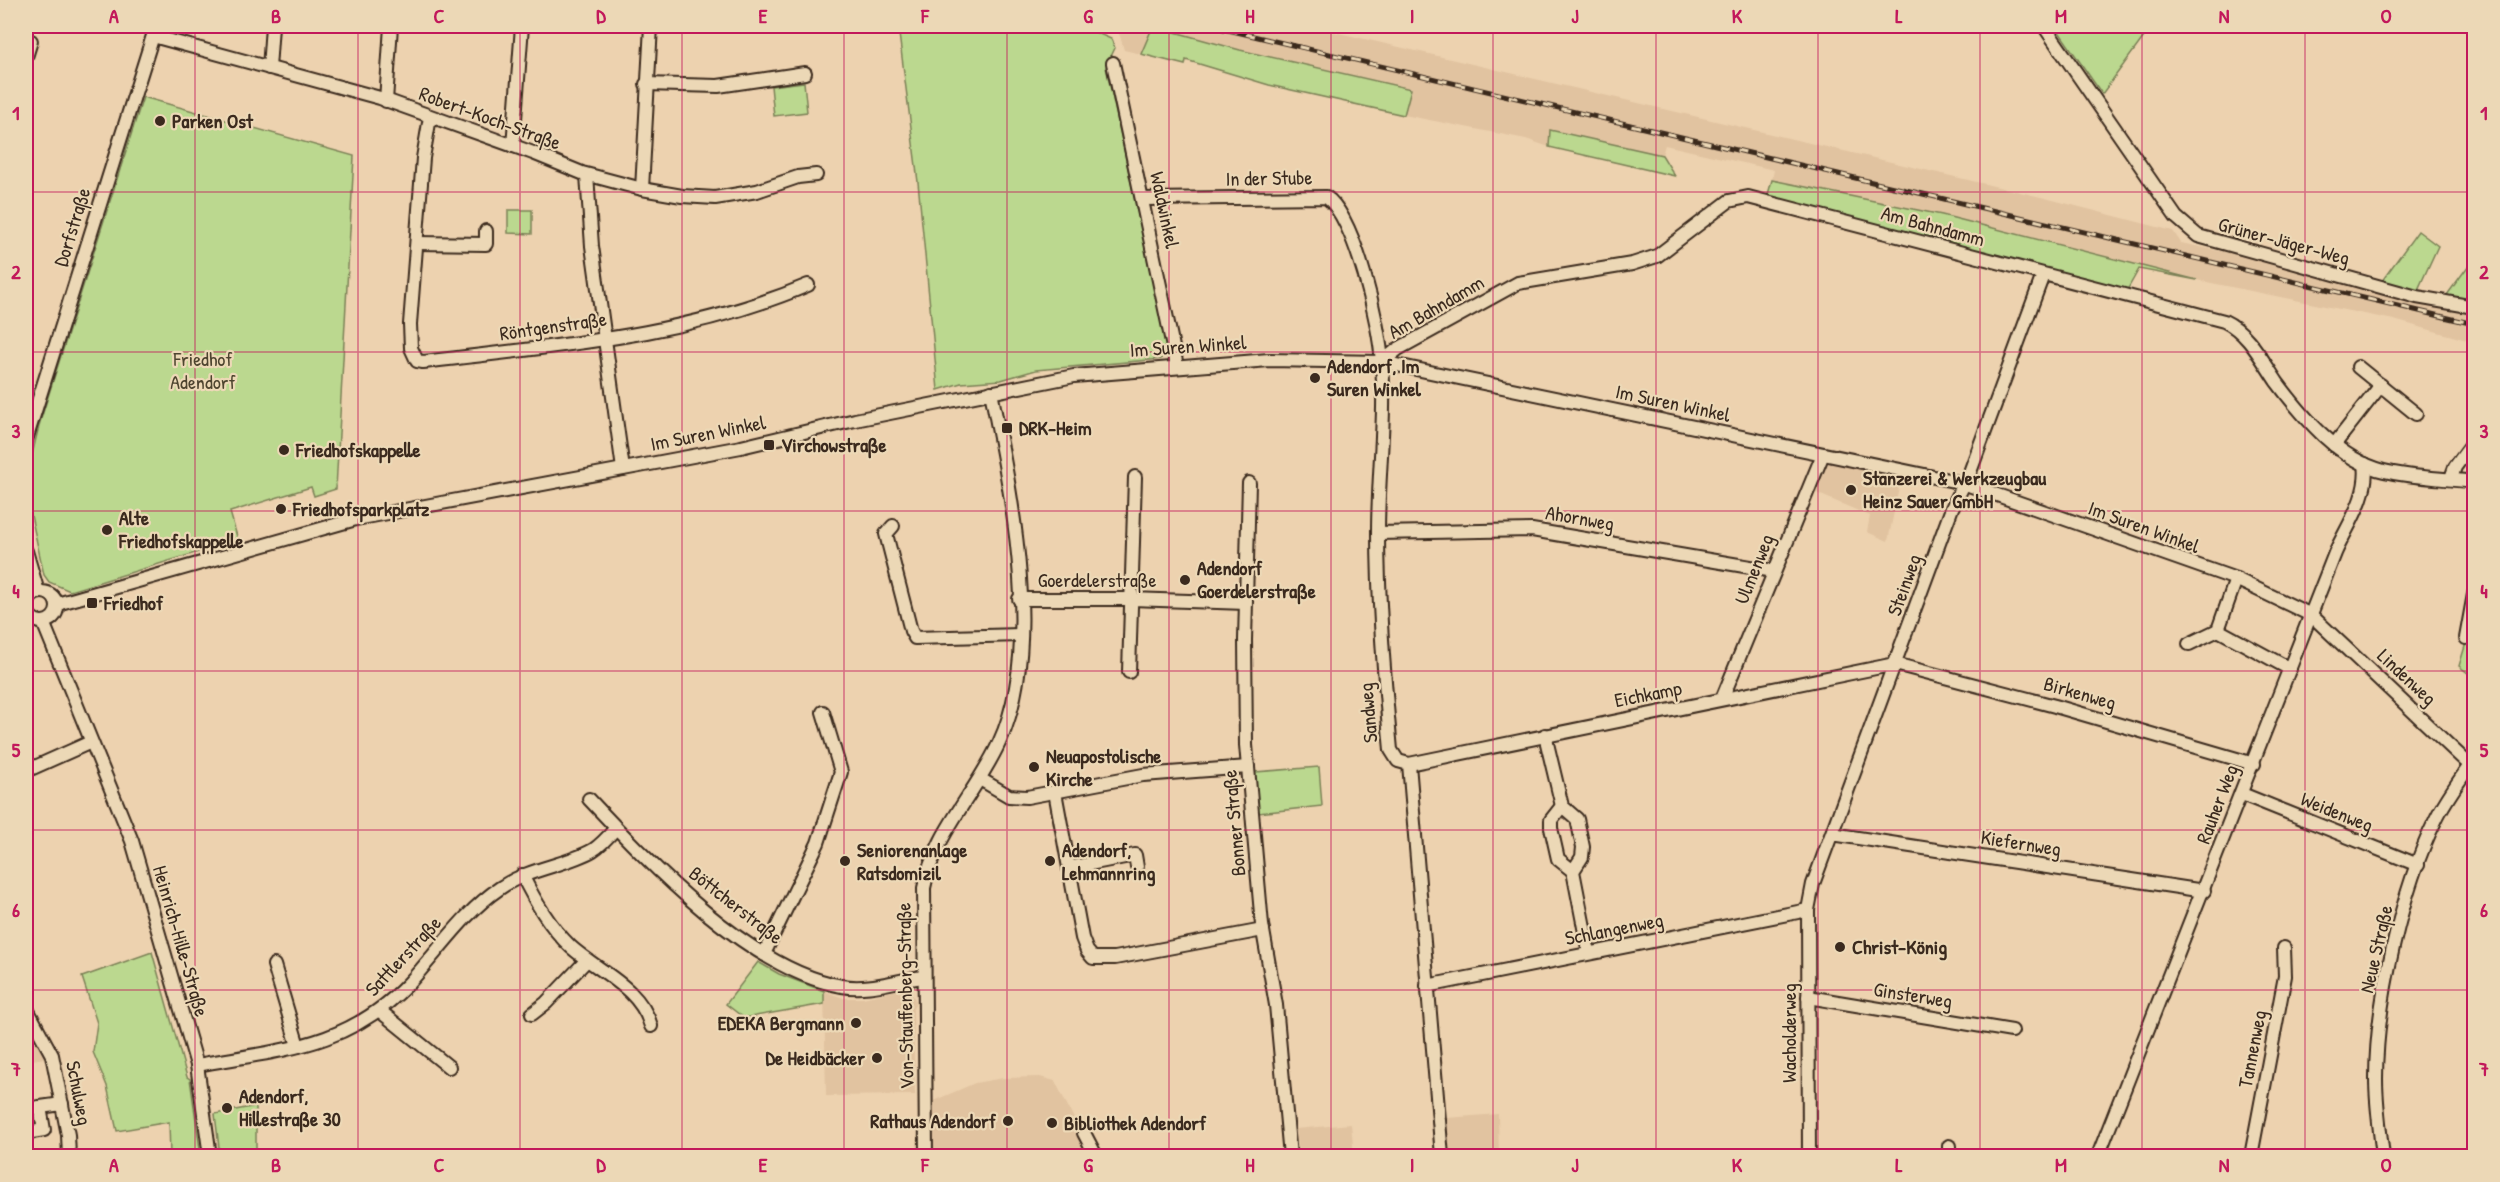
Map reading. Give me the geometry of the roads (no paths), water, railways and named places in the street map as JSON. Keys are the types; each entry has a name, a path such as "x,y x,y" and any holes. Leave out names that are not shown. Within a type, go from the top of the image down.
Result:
{"street":[{"path":"269,68 272,26"},
{"path":"386,101 391,26"},
{"path":"513,146 522,26"},
{"path":"642,189 651,26"},
{"name":"Grüner-Jäger-Weg","path":"2044,26 2176,217 2198,236 2417,297 2475,307"},
{"name":"Robert-Koch-Straße","path":"154,31 269,68 386,101 587,175 642,189 682,196 715,198 757,191 798,177 816,175"},
{"name":"Dorfstraße","path":"26,440 154,31"},
{"path":"26,57 31,42"},
{"name":"Waldwinkel","path":"1113,63 1177,366"},
{"path":"646,84 718,86 805,73"},
{"name":"Röntgenstraße","path":"430,117 423,158 410,331 411,348 417,360 423,362 604,339 710,319 749,308 808,285"},
{"path":"587,175 604,339 623,469"},
{"name":"In der Stube","path":"1143,199 1319,195 1331,200 1359,255 1382,362"},
{"name":"Am Bahndamm","path":"1382,362 1398,349 1518,283 1632,264 1657,256 1723,205 1738,197 1748,197 2231,324 2246,338 2286,394 2334,445 2365,464 2385,471 2475,482"},
{"path":"417,243 486,244 486,231"},
{"name":"Steinweg","path":"1808,910 1813,884 2043,275"},
{"name":"Im Suren Winkel","path":"57,604 356,519 759,443 855,420 1087,374 1269,360 1382,362 1963,483 2236,579 2311,615"},
{"name":"Sandweg","path":"1382,362 1378,533 1380,625 1391,750 1398,760 1409,764"},
{"path":"2358,367 2416,414"},
{"path":"2334,445 2381,386"},
{"name":"Von-Stauffenberg-Straße","path":"926,1156 922,898 927,872 936,849 999,744 1015,696 1020,635 1019,599 1011,502 991,392"},
{"path":"2451,478 2455,467 2475,441"},
{"name":"Ulmenweg","path":"1722,699 1823,454"},
{"name":"Rauher Weg","path":"2097,1156 2204,891 2335,553 2359,502 2367,475 2365,464"},
{"path":"1129,672 1135,477"},
{"name":"Bonner Straße","path":"1249,483 1245,714 1248,767 1263,930 1276,1005 1290,1156"},
{"path":"893,526 886,534 910,627 915,638 1020,635"},
{"name":"Ahornweg","path":"1378,533 1534,530 1774,571"},
{"path":"26,551 38,592"},
{"path":"2189,644 2218,630 2236,579"},
{"path":"26,771 91,742 43,622 32,618 26,608 30,598 38,592 50,594 57,604 54,616 43,622"},
{"path":"2466,638 2475,594"},
{"name":"Goerdelerstraße","path":"1019,599 1131,599 1246,603"},
{"name":"Lindenweg","path":"2311,615 2473,767"},
{"path":"2218,630 2290,669"},
{"name":"Eichkamp","path":"1409,764 1895,664"},
{"name":"Birkenweg","path":"1895,664 2084,714 2254,764"},
{"path":"764,954 818,843 841,772 823,712"},
{"path":"1545,735 1562,806 1577,819 1582,857 1573,871"},
{"name":"Heinrich-Hille-Straße","path":"91,742 132,841 196,1065 210,1156"},
{"path":"1409,764 1442,1156"},
{"path":"980,779 1003,794 1017,797 1143,775 1248,767"},
{"name":"Neue Straße","path":"2383,1156 2376,1080 2380,1024 2391,966 2418,865 2435,820 2473,767"},
{"path":"1055,792 1084,945 1093,957 1115,958 1263,930"},
{"name":"Weidenweg","path":"2242,794 2418,865"},
{"name":"Böttcherstraße","path":"589,800 703,908 764,954 818,980 842,987 868,987 923,977"},
{"path":"1562,806 1551,820 1551,828 1558,859 1573,871 1589,953"},
{"name":"Sattlerstraße","path":"196,1065 298,1046 350,1029 380,1011 411,982 484,900 522,875 592,850 616,828"},
{"name":"Kiefernweg","path":"1832,834 2204,891"},
{"path":"1069,868 1135,855 1137,867"},
{"path":"522,875 550,922 587,960 614,978 644,1008 651,1026"},
{"name":"Schlangenweg","path":"1427,986 1808,910"},
{"name":"Wacholderweg","path":"1808,910 1809,1156"},
{"name":"Tannenweg","path":"2251,1156 2285,976 2284,948"},
{"path":"532,1014 587,960"},
{"path":"274,965 298,1046"},
{"name":"Ginsterweg","path":"1808,997 2012,1031"},
{"name":"Schulweg","path":"26,1007 52,1055 69,1156"},
{"path":"380,1011 449,1067"},
{"path":"26,1109 62,1104"},
{"path":"26,1133 44,1130 40,1107"},
{"path":"1084,1132 1096,1156"}],"waterway":[{"path":"2463,26 2474,30"}],"railway":[{"path":"1211,26 2474,324"}],"place":[{"name":"Parken Ost","path":"160,121"},
{"name":"Adendorf, Im Suren Winkel","path":"1315,378"},
{"name":"DRK-Heim","path":"1007,428"},
{"name":"Virchowstraße","path":"769,445"},
{"name":"Friedhofskappelle","path":"284,450"},
{"name":"Stanzerei & Werkzeugbau Heinz Sauer GmbH","path":"1851,490"},
{"name":"Friedhofsparkplatz","path":"281,509"},
{"name":"Alte Friedhofskappelle","path":"107,530"},
{"name":"Adendorf Goerdelerstraße","path":"1185,580"},
{"name":"Friedhof","path":"92,603"},
{"name":"Neuapostolische Kirche","path":"1034,767"},
{"name":"Seniorenanlage Ratsdomizil","path":"845,861"},
{"name":"Adendorf, Lehmannring","path":"1050,861"},
{"name":"Christ-König","path":"1840,947"},
{"name":"EDEKA Bergmann","path":"856,1023"},
{"name":"De Heidbäcker","path":"877,1058"},
{"name":"Adendorf, Hillestraße 30","path":"227,1108"},
{"name":"Rathaus Adendorf","path":"1008,1121"},
{"name":"Bibliothek Adendorf","path":"1052,1123"}],"park label":[{"name":"Friedhof Adendorf","path":"203,370"}]}
